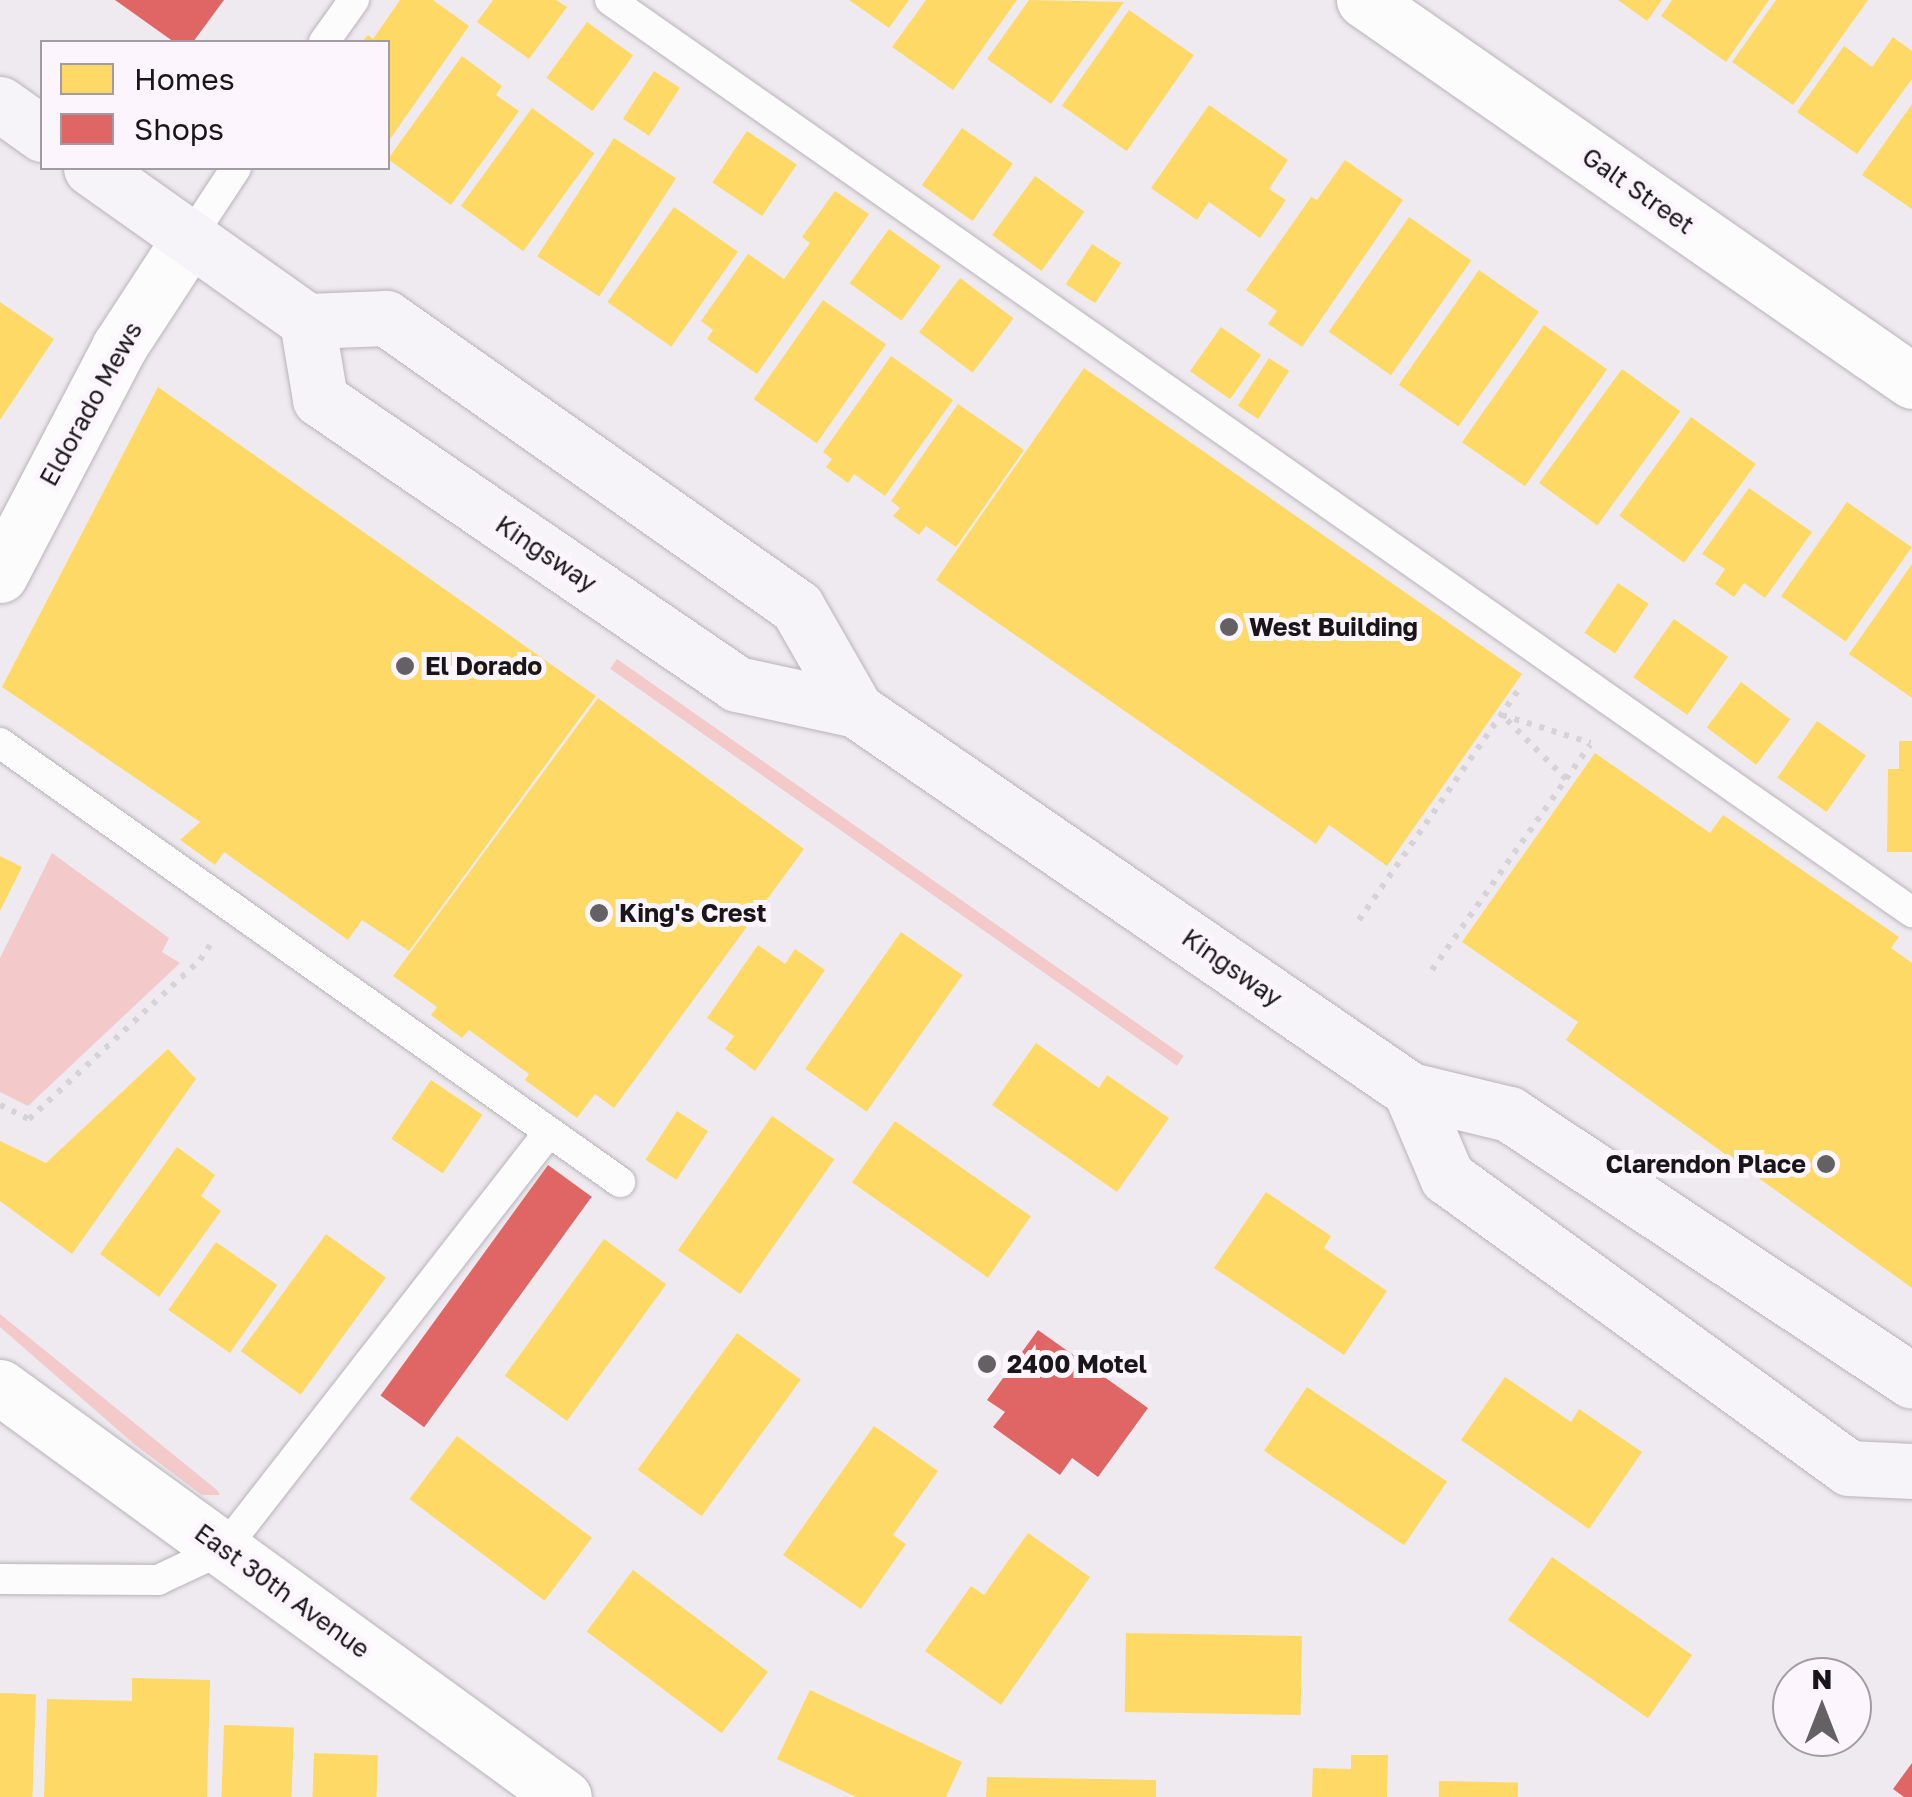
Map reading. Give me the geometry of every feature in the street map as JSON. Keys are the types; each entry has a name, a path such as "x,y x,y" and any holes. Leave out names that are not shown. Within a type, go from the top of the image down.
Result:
{"main road":[{"path":"0,104 40,133"},
{"path":"93,170 307,322"},
{"name":"Kingsway","path":"856,710 798,606 386,318 307,322 320,399 737,684 856,710 1410,1090 1509,1114 1912,1381"},
{"path":"1410,1090 1447,1177 1849,1468 1912,1471"}],"street":[{"name":"Galt Street","path":"1364,0 1912,381"},
{"name":"Eldorado Mews","path":"0,575 118,347 190,238"},
{"name":"East 30th Avenue","path":"0,1386 564,1797"}],"lane":[{"path":"325,40 354,0"},
{"path":"610,0 1912,912"},
{"path":"190,238 235,170"},
{"path":"0,743 620,1182"},
{"path":"0,1579 158,1580 224,1550 548,1132"}],"path":[{"path":"1360,920 1544,653"},
{"path":"1432,970 1619,706"},
{"path":"1502,715 1590,745"},
{"path":"1502,715 1566,780"},
{"path":"0,1105 29,1119 200,960"}],"shaded area":[{"path":"617,659 1184,1056 1177,1066 610,669"},
{"path":"52,853 169,938 162,952 180,963 28,1106 0,1092 0,958"},
{"path":"0,1314 220,1495 202,1495 134,1444 0,1327"}],"building: Homes":[{"path":"400,0 433,0 469,26 390,139 390,40 364,40 368,35 373,39"},
{"path":"493,0 556,0 567,7 529,59 477,22"},
{"path":"849,0 909,0 889,28"},
{"path":"926,0 1017,0 953,90 892,47"},
{"path":"1029,0 1124,2 1051,104 987,59"},
{"path":"1618,0 1662,0 1647,21"},
{"path":"1672,0 1769,0 1726,62 1661,16"},
{"path":"1776,0 1868,0 1793,105 1732,62"},
{"path":"1129,10 1194,55 1127,151 1062,106"},
{"path":"587,22 633,56 593,111 546,78"},
{"path":"1893,37 1912,51 1912,79 1857,154 1797,112 1844,46 1872,67"},
{"path":"462,56 502,86 496,95 519,111 451,205 390,160"},
{"path":"654,71 680,88 649,136 623,119"},
{"path":"1912,104 1912,209 1862,175"},
{"path":"1209,105 1288,160 1269,189 1286,200 1260,238 1209,202 1197,220 1151,188"},
{"path":"532,108 594,153 523,251 461,206"},
{"path":"962,128 1013,164 973,221 922,185"},
{"path":"747,131 797,165 762,216 712,182"},
{"path":"614,138 676,178 599,297 537,256"},
{"path":"1345,160 1403,200 1302,347 1268,324 1277,311 1246,290 1311,197 1317,200"},
{"path":"1035,176 1084,212 1041,271 992,235"},
{"path":"835,191 869,214 757,374 707,339 713,330 701,321 748,254 784,279 810,243 802,237"},
{"path":"674,207 738,252 671,347 607,302"},
{"path":"1409,217 1471,261 1391,375 1329,332"},
{"path":"889,229 941,267 901,321 850,283"},
{"path":"1092,244 1121,263 1095,303 1066,284"},
{"path":"1479,270 1539,312 1458,427 1399,385"},
{"path":"960,278 1014,318 973,373 919,332"},
{"path":"823,300 886,344 817,443 754,399"},
{"path":"0,302 54,339 0,420"},
{"path":"1544,325 1607,369 1525,486 1462,442"},
{"path":"1221,327 1261,355 1230,399 1190,371"},
{"path":"891,356 953,400 885,496 854,474 848,483 826,467 832,459 823,452"},
{"path":"1269,358 1289,371 1258,419 1238,406"},
{"name":"West Building","path":"1084,368 1522,674 1387,866 1329,825 1316,844 936,580"},
{"path":"1622,369 1680,411 1597,525 1539,483"},
{"path":"158,387 596,696 409,951 362,920 348,940 224,852 215,865 180,840 200,822 2,687"},
{"path":"958,404 1024,450 956,547 926,526 919,535 893,516 900,508 891,501"},
{"path":"1691,417 1756,464 1684,563 1619,516"},
{"path":"1749,488 1812,532 1765,598 1744,583 1734,597 1715,584 1725,569 1702,554"},
{"path":"1847,502 1912,547 1846,642 1781,596"},
{"path":"1912,564 1912,698 1849,654"},
{"path":"1618,583 1649,604 1615,653 1584,633"},
{"path":"1674,619 1728,657 1687,715 1633,677"},
{"path":"1741,682 1791,719 1756,765 1707,728"},
{"name":"King's Crest","path":"598,698 804,849 614,1108 595,1094 577,1118 525,1080 529,1074 469,1030 462,1038 431,1015 437,1007 393,976"},
{"path":"1817,721 1866,755 1827,812 1777,778"},
{"path":"1899,741 1912,741 1912,852 1887,852 1888,769 1899,769"},
{"name":"Clarendon Place","path":"1595,753 1710,833 1723,815 1899,937 1891,948 1912,963 1912,1288 1566,1040 1578,1022 1462,942"},
{"path":"0,856 22,867 0,911"},
{"path":"901,932 962,975 867,1112 805,1069"},
{"path":"758,945 785,964 795,949 825,970 755,1071 725,1049 734,1036 707,1018"},
{"path":"1036,1043 1099,1088 1107,1075 1169,1118 1117,1192 992,1105"},
{"path":"168,1049 196,1079 72,1254 0,1201 0,1141 46,1163"},
{"path":"431,1080 482,1115 443,1174 391,1139"},
{"path":"677,1111 708,1131 676,1180 645,1160"},
{"path":"772,1116 834,1160 740,1294 678,1250"},
{"path":"895,1121 1031,1216 988,1278 852,1182"},
{"path":"177,1147 215,1175 201,1196 221,1211 159,1297 100,1254"},
{"path":"1266,1192 1331,1236 1324,1248 1387,1291 1344,1355 1214,1268"},
{"path":"326,1234 386,1277 301,1395 241,1351"},
{"path":"604,1239 666,1284 567,1421 505,1376"},
{"path":"216,1242 277,1285 230,1353 168,1310"},
{"path":"737,1333 801,1379 702,1516 638,1470"},
{"path":"1505,1377 1571,1422 1579,1409 1642,1452 1589,1529 1461,1440"},
{"path":"1307,1387 1447,1482 1404,1545 1264,1451"},
{"path":"874,1426 938,1471 893,1535 906,1544 861,1609 783,1555"},
{"path":"457,1436 592,1538 544,1601 409,1499"},
{"path":"1028,1533 1090,1577 1001,1705 925,1651 971,1586 984,1595"},
{"path":"1552,1557 1692,1655 1648,1718 1508,1620"},
{"path":"633,1570 768,1672 722,1733 587,1631"},
{"path":"1126,1633 1302,1636 1301,1715 1125,1712"},
{"path":"132,1678 210,1680 207,1797 44,1797 47,1699 132,1701"},
{"path":"810,1690 962,1762 946,1797 856,1797 777,1759"},
{"path":"0,1693 36,1694 32,1797 0,1797"},
{"path":"224,1725 294,1727 292,1797 221,1797"},
{"path":"314,1753 378,1755 377,1797 312,1797"},
{"path":"1351,1755 1388,1755 1387,1797 1312,1797 1313,1768 1351,1769"},
{"path":"987,1777 1156,1780 1156,1797 986,1797"},
{"path":"1439,1781 1518,1782 1518,1797 1439,1797"}],"building: Shops":[{"path":"115,0 224,0 194,40 171,40"},
{"path":"548,1165 592,1197 424,1427 380,1396"},
{"path":"1038,1330 1148,1408 1098,1477 1072,1458 1060,1475 993,1427 1005,1412 987,1400"},
{"path":"1912,1763 1912,1797 1904,1797 1893,1789"}],"place":[{"name":"West Building","path":"1229,627"},
{"name":"El Dorado","path":"405,666"},
{"name":"King's Crest","path":"599,913"},
{"name":"Clarendon Place","path":"1826,1164"},
{"name":"2400 Motel","path":"987,1364"}]}
